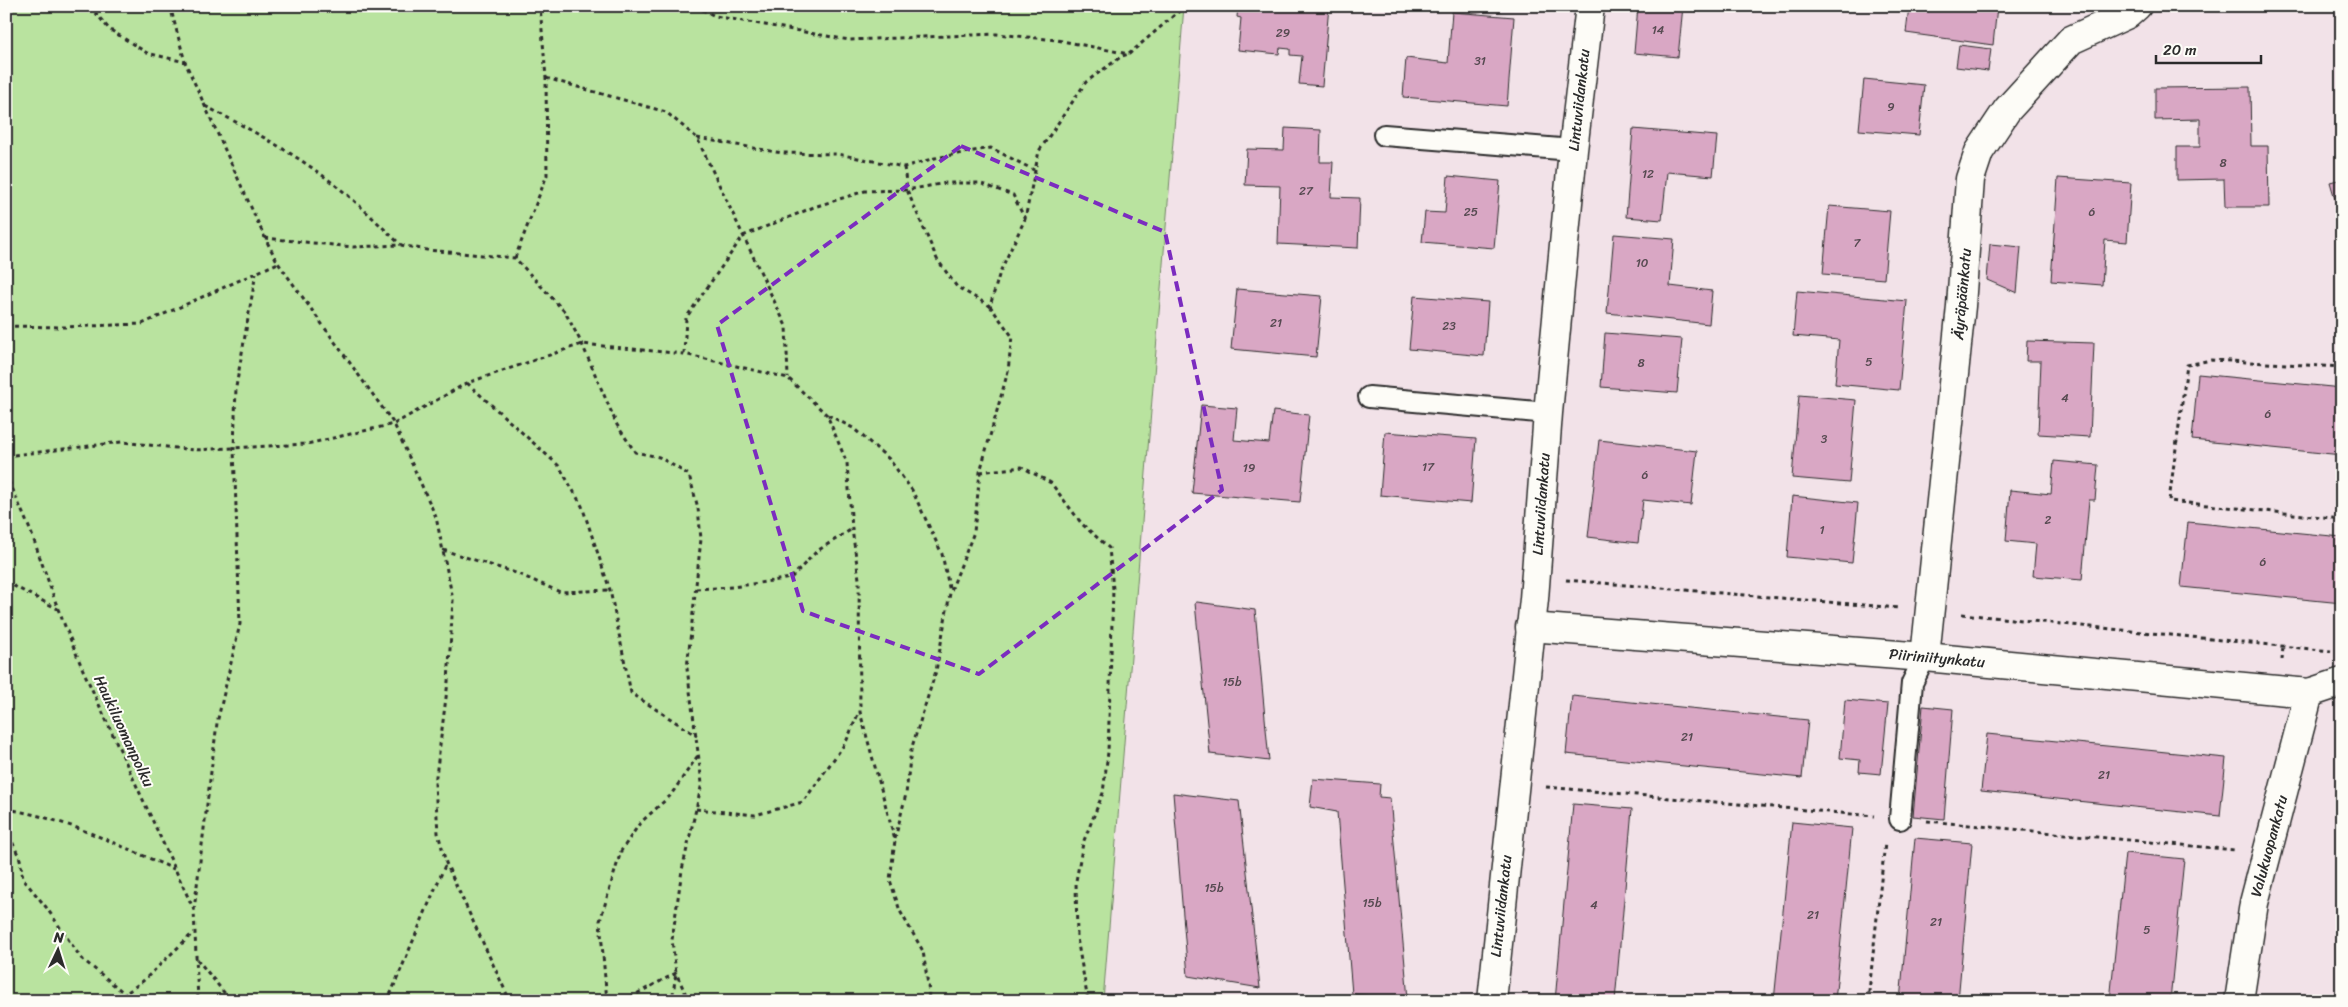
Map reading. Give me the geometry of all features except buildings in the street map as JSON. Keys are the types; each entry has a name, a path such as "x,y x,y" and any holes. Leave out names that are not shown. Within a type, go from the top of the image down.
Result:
{"street":[{"name":"Lintuviidankatu","path":"1492,1001 1530,627 1573,150 1590,6"},
{"name":"Äyräpäänkatu","path":"1925,657 1961,306 1970,179 1979,152 2007,110 2071,40 2128,14 2137,6"},
{"name":"Piiriniitynkatu","path":"1530,627 1925,657 2309,693 2342,682"},
{"name":"Valukuopankatu","path":"2239,1001 2254,903 2309,693"}],"lane":[{"path":"1384,134 1573,150"},
{"path":"1369,397 1548,413"},
{"path":"1900,819 1912,683 1925,657"}],"path":[{"path":"90,6 109,29 147,53 185,62"},
{"path":"170,6 185,62 278,263 394,424 436,517 453,600 448,682 435,784 438,833 446,862 510,1001"},
{"path":"515,258 547,175 546,78 540,6"},
{"path":"695,6 715,16 849,40 997,34 1057,40 1129,54"},
{"path":"990,306 1000,272 1025,219 1031,200 1034,170 1039,151 1086,82 1122,56 1129,54 1185,6"},
{"path":"546,78 666,112 697,138 786,326 788,378"},
{"path":"205,106 262,135 312,168 350,197 401,246"},
{"path":"697,138 782,152 838,154 904,167 935,158 991,148 1034,170"},
{"path":"904,167 907,190 942,266 957,287 990,306 1012,336 1008,371 980,472 974,532 950,593 936,671 911,750 906,794 894,840 890,880 900,910 923,951 929,992 928,1001"},
{"path":"684,354 686,318 743,236 814,207 865,191 907,190 946,183 979,183 1014,195 1025,219"},
{"path":"265,238 354,248 401,246 515,258 565,312 582,344 617,425 636,452 659,457 689,475 698,508 701,539 687,668 702,783 682,870 672,940 676,972 672,1001"},
{"path":"6,326 63,327 142,324 278,263"},
{"path":"194,910 217,723 240,624 234,449 236,387 256,273"},
{"path":"6,456 122,442 194,450 307,444 394,424 467,383 582,344 684,354 788,378 827,415 853,428 889,459 912,490 942,554 950,593"},
{"path":"2342,367 2211,360 2187,365 2169,501 2342,519"},
{"path":"467,383 560,466 582,506 610,590 631,693 697,736"},
{"path":"827,415 847,463 852,529 859,579 860,712 894,840"},
{"path":"980,472 1022,467 1044,479 1051,484 1082,524 1109,548 1113,589 1108,752 1103,794 1083,843 1076,882 1077,938 1088,1001"},
{"name":"Haukiluomanpolku","path":"6,474 31,532 58,609 83,670 194,910 198,1001"},
{"path":"696,589 733,587 791,578 817,551 852,529"},
{"path":"443,550 516,573 560,592 610,590"},
{"path":"6,582 58,609"},
{"path":"696,809 755,815 803,802 846,742 860,712"},
{"path":"607,1001 600,921 621,851 640,823 670,796 699,754"},
{"path":"6,809 32,813 61,822 176,870"},
{"path":"6,828 20,859 23,879 81,958 124,995 134,1001"},
{"path":"1868,1001 1886,837"},
{"path":"385,1001 391,993 446,862"},
{"path":"115,1001 143,981 194,933"},
{"path":"196,959 231,1001"},
{"path":"623,1001 676,972"},
{"path":"676,972 689,1001"}],"highlighted area":[{"path":"961,146 1165,232 1222,490 979,674 803,611 717,325"}],"green space":[{"path":"6,6 1184,6 1103,1001 6,1001"}]}
